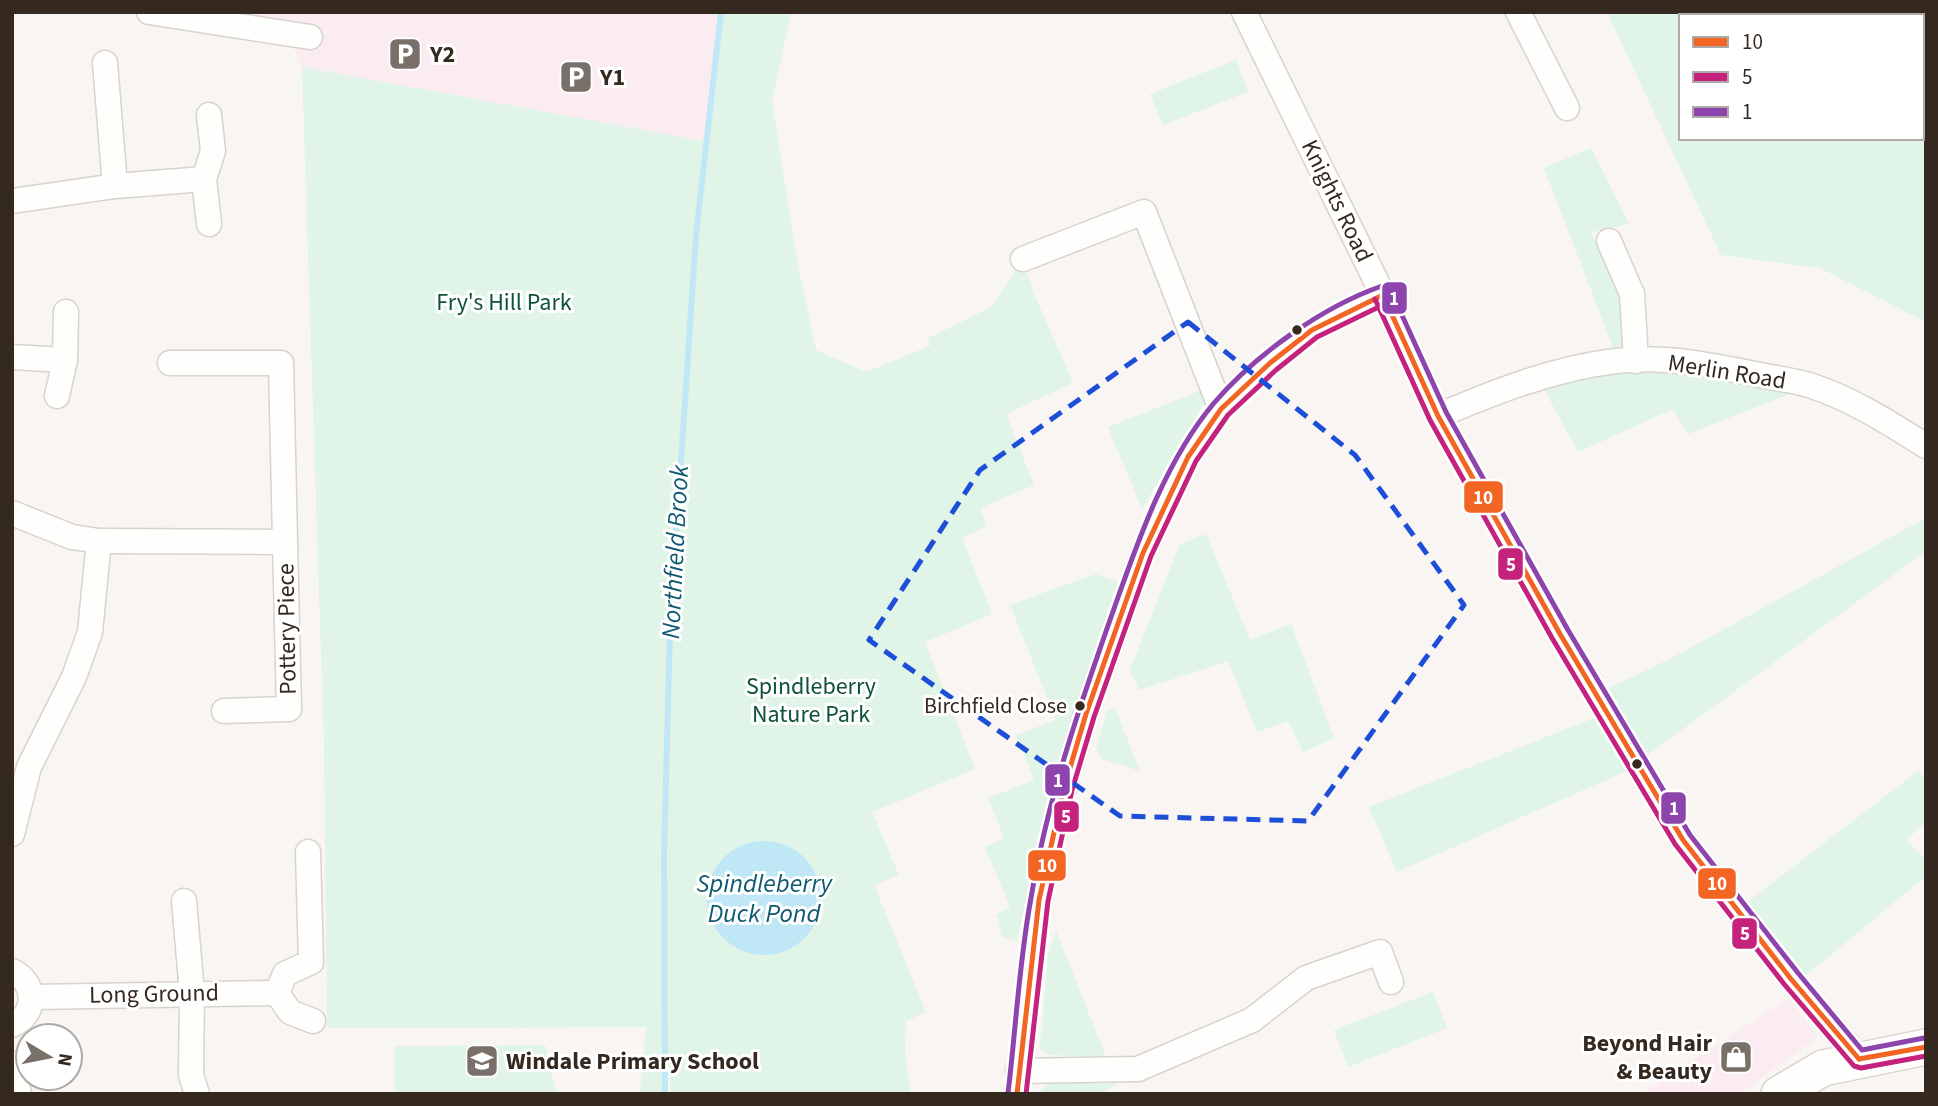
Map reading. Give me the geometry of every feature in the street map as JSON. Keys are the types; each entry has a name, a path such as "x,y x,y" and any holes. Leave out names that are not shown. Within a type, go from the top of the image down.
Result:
{"street":[{"path":"149,12 310,37"},
{"name":"Knights Road","path":"1244,12 1383,295 1438,416 1560,634 1683,840 1784,970 1859,1059"},
{"path":"1518,12 1567,108"},
{"path":"105,63 115,186"},
{"path":"209,115 213,151 204,179 209,225"},
{"path":"12,201 115,186 204,179"},
{"path":"1023,259 1144,212 1221,409"},
{"path":"1609,241 1632,294 1636,361"},
{"path":"1383,295 1312,330 1270,363 1221,409 1188,457 1143,553 1071,762 1039,900 1017,1082 1138,1069 1252,1020 1306,978 1380,952 1391,982"},
{"path":"57,396 65,360 66,312"},
{"path":"12,356 65,360"},
{"name":"Merlin Road","path":"1438,416 1496,391 1616,361 1702,363 1813,386 1887,422 1926,446"},
{"path":"170,363 281,363 285,542"},
{"name":"Pottery Piece","path":"12,513 72,537 99,541 285,542 289,709 223,711"},
{"path":"12,834 21,764 74,677 90,632 99,541"},
{"path":"308,852 311,962 285,974 276,993 290,1012 313,1021"},
{"path":"184,901 191,993 191,1075 197,1094"},
{"path":"12,971 27,982 32,997 26,1016 12,1025"},
{"name":"Long Ground","path":"32,997 276,993"},
{"path":"1779,1094 1823,1068 1926,1047"},
{"path":"12,1064 19,1094"}],"highlighted area":[{"path":"1188,322 1355,455 1464,605 1308,821 1120,816 869,640 980,470"}],"shaded area":[{"path":"229,12 718,12 704,141 302,67 284,22"},
{"path":"1789,998 1818,1037 1739,1094 1641,1094"}],"green space":[{"path":"721,12 791,12 772,102 798,265 816,350 866,372 930,346 928,338 992,307 1023,259 1035,296 1073,383 1006,414 1034,485 980,508 987,526 962,538 992,614 925,642 975,769 872,812 899,875 874,885 926,1012 906,1021 905,1053 911,1094 671,1094 665,1026 662,1027 665,1094 640,1094 646,1027 327,1028 324,746 302,67 704,141 715,76"},
{"path":"1607,12 1926,12 1926,322 1820,268 1721,255"},
{"path":"1236,60 1248,92 1163,125 1150,94"},
{"path":"1591,148 1629,224 1591,232 1649,360 1618,360 1544,168"},
{"path":"1617,362 1810,386 1688,434 1673,409 1578,452 1539,380"},
{"path":"1202,390 1206,400 1142,509 1108,427"},
{"path":"1926,518 1926,551 1638,762 1598,693 1670,659"},
{"path":"1206,534 1250,640 1291,624 1334,738 1303,752 1288,721 1257,732 1228,661 1139,690 1130,670 1180,544"},
{"path":"1096,574 1118,582 1049,792 1017,941 1002,937 996,915 1010,907 985,847 1004,838 988,798 1034,780 1016,735 1056,720 1010,605"},
{"path":"1115,708 1140,771 1102,759 1096,750 1107,711"},
{"path":"1607,713 1638,766 1397,872 1369,807"},
{"path":"1918,771 1926,779 1926,822 1906,840 1926,861 1926,876 1803,978 1745,904"},
{"path":"1056,931 1106,1057 1048,1055 1040,1048 1048,955"},
{"path":"1433,992 1447,1028 1348,1067 1334,1030"},
{"path":"545,1045 555,1088 564,1094 395,1094 395,1046"},
{"path":"1050,1082 1118,1084 1098,1094 1037,1094"}],"water":[{"name":"Spindleberry Duck Pond","path":"764,841 786,845 805,857 817,876 821,898 817,920 805,939 786,951 764,955 742,951 723,939 711,920 707,898 711,876 723,857 742,845"}],"waterway":[{"name":"Northfield Brook","path":"665,1094 664,856 670,628 696,235 721,12"}],"transit line":[{"name":"1","path":"1008,1093 1027,922 1047,822 1091,675 1156,498 1197,425 1249,367 1313,320 1336,306 1382,286 1391,291 1446,412 1568,630 1690,835 1862,1050 1924,1038"},
{"name":"10","path":"1383,295 1438,416 1560,634 1683,840 1791,979 1859,1059"},
{"name":"10","path":"1017,1094 1039,900 1064,788 1086,714 1143,553 1188,457 1221,409 1270,363 1312,330 1383,295"},
{"name":"5","path":"1375,299 1430,420 1552,638 1675,844 1784,984 1854,1066 1861,1068 1926,1056"},
{"name":"5","path":"1026,1094 1048,901 1072,790 1094,717 1151,556 1196,461 1228,415 1276,370 1317,337 1387,303"},
{"name":"10","path":"1859,1059 1926,1047"}],"place":[{"name":"Y2","path":"405,54"},
{"name":"Y1","path":"576,77"},
{"name":"Birchfield Close","path":"1080,706"},
{"name":"Beyond Hair & Beauty","path":"1736,1057"},
{"name":"Windale Primary School","path":"482,1061"}],"park label":[{"name":"Fry's Hill Park","path":"504,302"},
{"name":"Spindleberry Nature Park","path":"811,700"}]}
